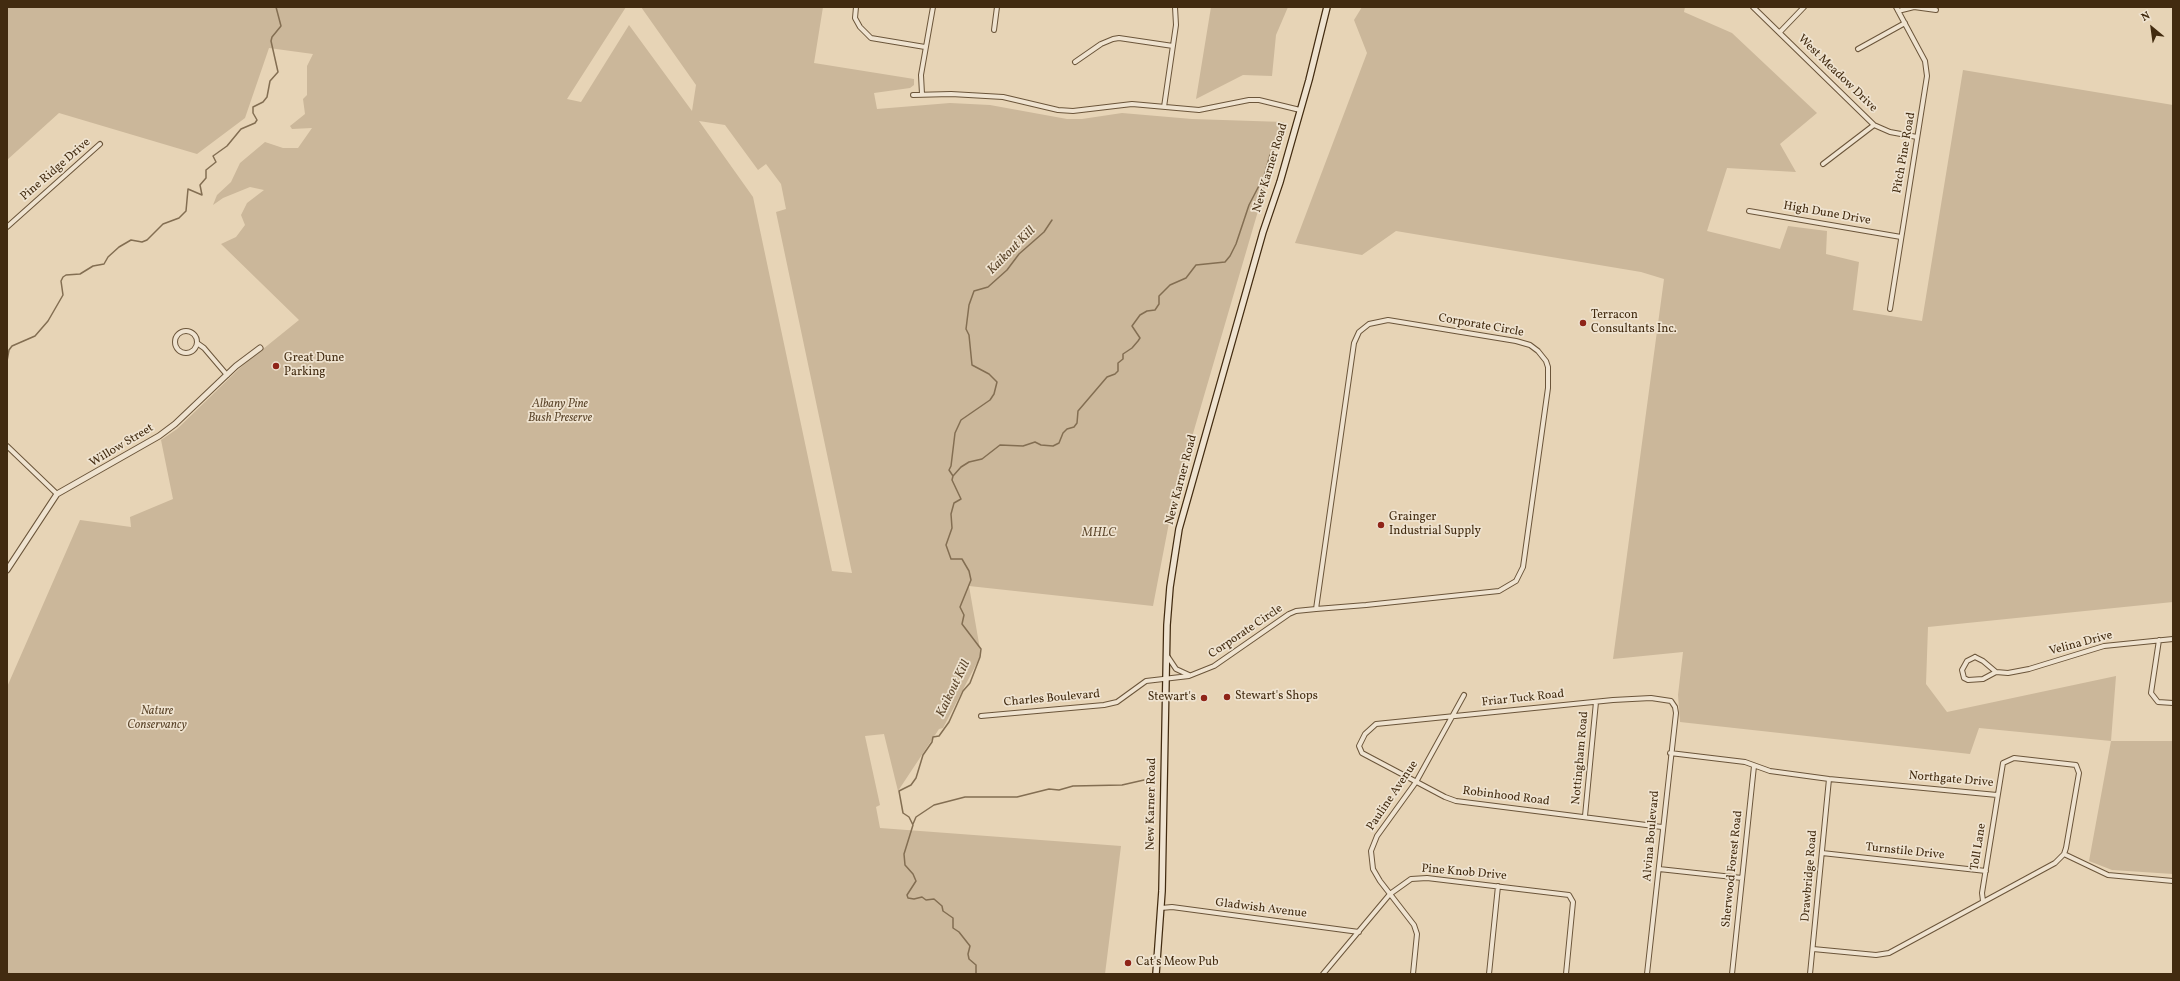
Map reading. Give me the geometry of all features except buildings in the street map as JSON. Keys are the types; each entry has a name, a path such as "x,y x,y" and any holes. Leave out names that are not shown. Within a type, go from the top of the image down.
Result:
{"main road":[{"name":"New Karner Road","path":"1156,974 1161,908 1169,602 1183,512 1263,232 1300,110 1327,7"}],"street":[{"path":"856,7 855,18 860,28 871,38 925,47"},
{"path":"922,94 921,75 933,7"},
{"path":"994,30 996,7"},
{"path":"1164,107 1176,25 1175,7"},
{"name":"West Meadow Drive","path":"1753,7 1874,124 1890,132 1917,136"},
{"path":"1780,32 1804,7"},
{"path":"1897,9 1914,7 1936,10"},
{"name":"Pitch Pine Road","path":"1890,309 1926,88 1927,69 1917,43 1897,9"},
{"path":"1858,49 1905,23"},
{"path":"1075,62 1101,44 1119,38 1173,46"},
{"path":"913,95 1003,97 1058,110 1073,111 1132,104 1199,110 1249,100 1260,100 1300,110"},
{"path":"1823,164 1874,124"},
{"name":"Pine Ridge Drive","path":"7,227 100,144"},
{"name":"High Dune Drive","path":"1749,212 1901,237"},
{"name":"Corporate Circle","path":"1166,679 1189,676 1223,661 1289,614 1499,590 1516,581 1523,568 1548,388 1548,367 1546,361 1538,351 1530,345 1516,341 1388,320 1369,324 1359,332 1354,343 1316,610"},
{"path":"197,343 191,351 184,352 178,349 176,339 183,331 190,332 196,336 197,343 204,348 227,375"},
{"name":"Willow Street","path":"7,570 57,494 159,436 175,424 227,375 260,348"},
{"path":"7,446 57,494"},
{"name":"Velina Drive","path":"1996,672 1988,678 1972,681 1964,678 1962,670 1967,661 1975,657 1983,661 1996,672 2008,673 2029,669 2104,646 2173,639"},
{"path":"2159,640 2151,693 2158,702 2173,703"},
{"path":"1167,654 1176,669 1189,676"},
{"name":"Charles Boulevard","path":"981,716 1104,705 1117,702 1146,681 1166,679"},
{"name":"Pauline Avenue","path":"1413,974 1417,934 1414,925 1373,869 1370,851 1377,836 1416,782 1454,716 1464,695"},
{"name":"Friar Tuck Road","path":"1360,751 1359,746 1365,734 1376,724 1596,702 1651,698 1671,701"},
{"name":"Alvina Boulevard","path":"1647,974 1670,753 1676,713 1675,707 1671,701"},
{"name":"Nottingham Road","path":"1586,816 1596,702"},
{"name":"Robinhood Road","path":"1360,751 1445,798 1462,802 1586,816 1662,827"},
{"name":"Northgate Drive","path":"1670,753 1745,762 1770,771 1829,779 1997,795 2002,767 2010,758 2076,765 2079,774 2064,854"},
{"name":"Sherwood Forest Road","path":"1732,974 1754,766"},
{"name":"Drawbridge Road","path":"1810,974 1829,779"},
{"name":"Toll Lane","path":"1983,901 1982,893 1997,795"},
{"name":"Turnstile Drive","path":"1822,853 1986,871"},
{"path":"1813,949 1876,955 1889,953 2047,867 2064,854 2108,875 2173,881"},
{"path":"1659,869 1742,878"},
{"name":"Pine Knob Drive","path":"1323,974 1390,894 1406,882 1417,878 1498,886 1572,896 1573,902 1566,974"},
{"path":"1489,974 1498,886"},
{"name":"Gladwish Avenue","path":"1161,908 1180,908 1359,932"}],"green space":[{"path":"7,7 626,7 567,99 581,102 629,25 692,111 696,85 641,7 823,7 814,63 914,79 914,85 910,88 874,93 877,109 950,103 990,105 1067,119 1082,119 1122,113 1192,119 1284,122 1173,502 1153,606 969,586 981,655 943,728 939,729 898,791 884,734 865,736 880,805 876,807 880,828 1121,846 1105,974 7,974 7,687 80,520 131,527 130,517 173,499 161,440 177,429 242,366 299,320 221,244 236,237 245,225 241,215 247,203 264,190 250,187 223,198 213,205 217,195 231,182 240,163 265,142 283,148 298,148 312,128 292,129 290,126 305,114 303,99 307,95 307,66 313,54 269,48 245,118 197,154 59,113 7,160","holes":["699,121 725,125 758,170 766,164 781,184 786,209 776,212 852,573 832,571 753,197"]},
{"path":"1211,7 1288,7 1276,35 1272,76 1243,75 1196,99"},
{"path":"1362,7 1685,7 1684,12 1732,33 1817,113 1780,144 1796,172 1727,168 1707,231 1780,249 1788,226 1827,231 1826,254 1859,262 1853,310 1922,321 1963,70 2173,105 2173,602 1928,627 1926,684 1947,712 2116,676 2111,741 1979,728 1970,754 1680,722 1678,695 1683,652 1613,659 1664,279 1641,272 1396,231 1362,255 1295,243 1367,53 1354,20"},
{"path":"2111,741 2173,741 2173,874 2112,870 2089,861"}],"waterway":[{"path":"7,361 9,350 12,346 35,336 48,321 63,295 61,281 63,277 66,275 80,274 93,266 104,264 108,257 119,247 131,240 142,242 147,240 163,224 179,218 186,211 188,189 202,195 200,185 206,178 206,170 216,162 213,156 227,146 241,129 255,123 257,120 253,113 253,107 263,102 267,97 270,81 278,72 271,41 272,37 281,26 276,7"},
{"path":"953,476 961,467 969,462 982,459 1000,445 1023,446 1035,442 1041,445 1053,446 1059,443 1063,433 1067,429 1074,427 1077,423 1078,411 1107,377 1118,371 1118,363 1123,359 1123,354 1132,348 1140,338 1132,326 1140,315 1147,311 1155,310 1159,304 1159,296 1170,285 1186,278 1196,265 1225,262 1230,256 1236,244 1249,205 1264,176 1270,155"},
{"name":"Kaikout Kill","path":"976,974 976,965 969,959 968,954 970,946 959,932 953,928 953,918 943,911 942,906 934,899 926,900 922,897 914,899 908,898 907,895 916,881 913,874 905,865 904,854 913,825 909,817 903,813 899,791 911,785 916,778 923,755 932,742 933,737 939,736 949,722 963,691 970,683 980,657 981,649 962,624 964,615 960,607 971,580 969,571 962,559 951,559 946,545 952,528 951,514 954,503 961,499 952,480 953,476 949,470 951,466 955,433 961,420 990,400 994,394 997,382 989,374 972,365 969,335 966,329 969,305 974,291 988,287 1007,270 1019,254 1044,232 1052,220"},
{"path":"913,824 916,817 934,805 965,797 1017,797 1049,789 1059,790 1073,786 1122,785 1144,780"}],"place":[{"name":"Terracon Consultants Inc.","path":"1583,323"},
{"name":"Great Dune Parking","path":"276,366"},
{"name":"Grainger Industrial Supply","path":"1381,525"},
{"name":"Stewart's Shops","path":"1227,697"},
{"name":"Stewart's","path":"1204,698"},
{"name":"Cat's Meow Pub","path":"1128,963"}],"park label":[{"name":"Albany Pine Bush Preserve","path":"560,412"},
{"name":"MHLC","path":"1099,534"},
{"name":"Nature Conservancy","path":"157,719"}]}
